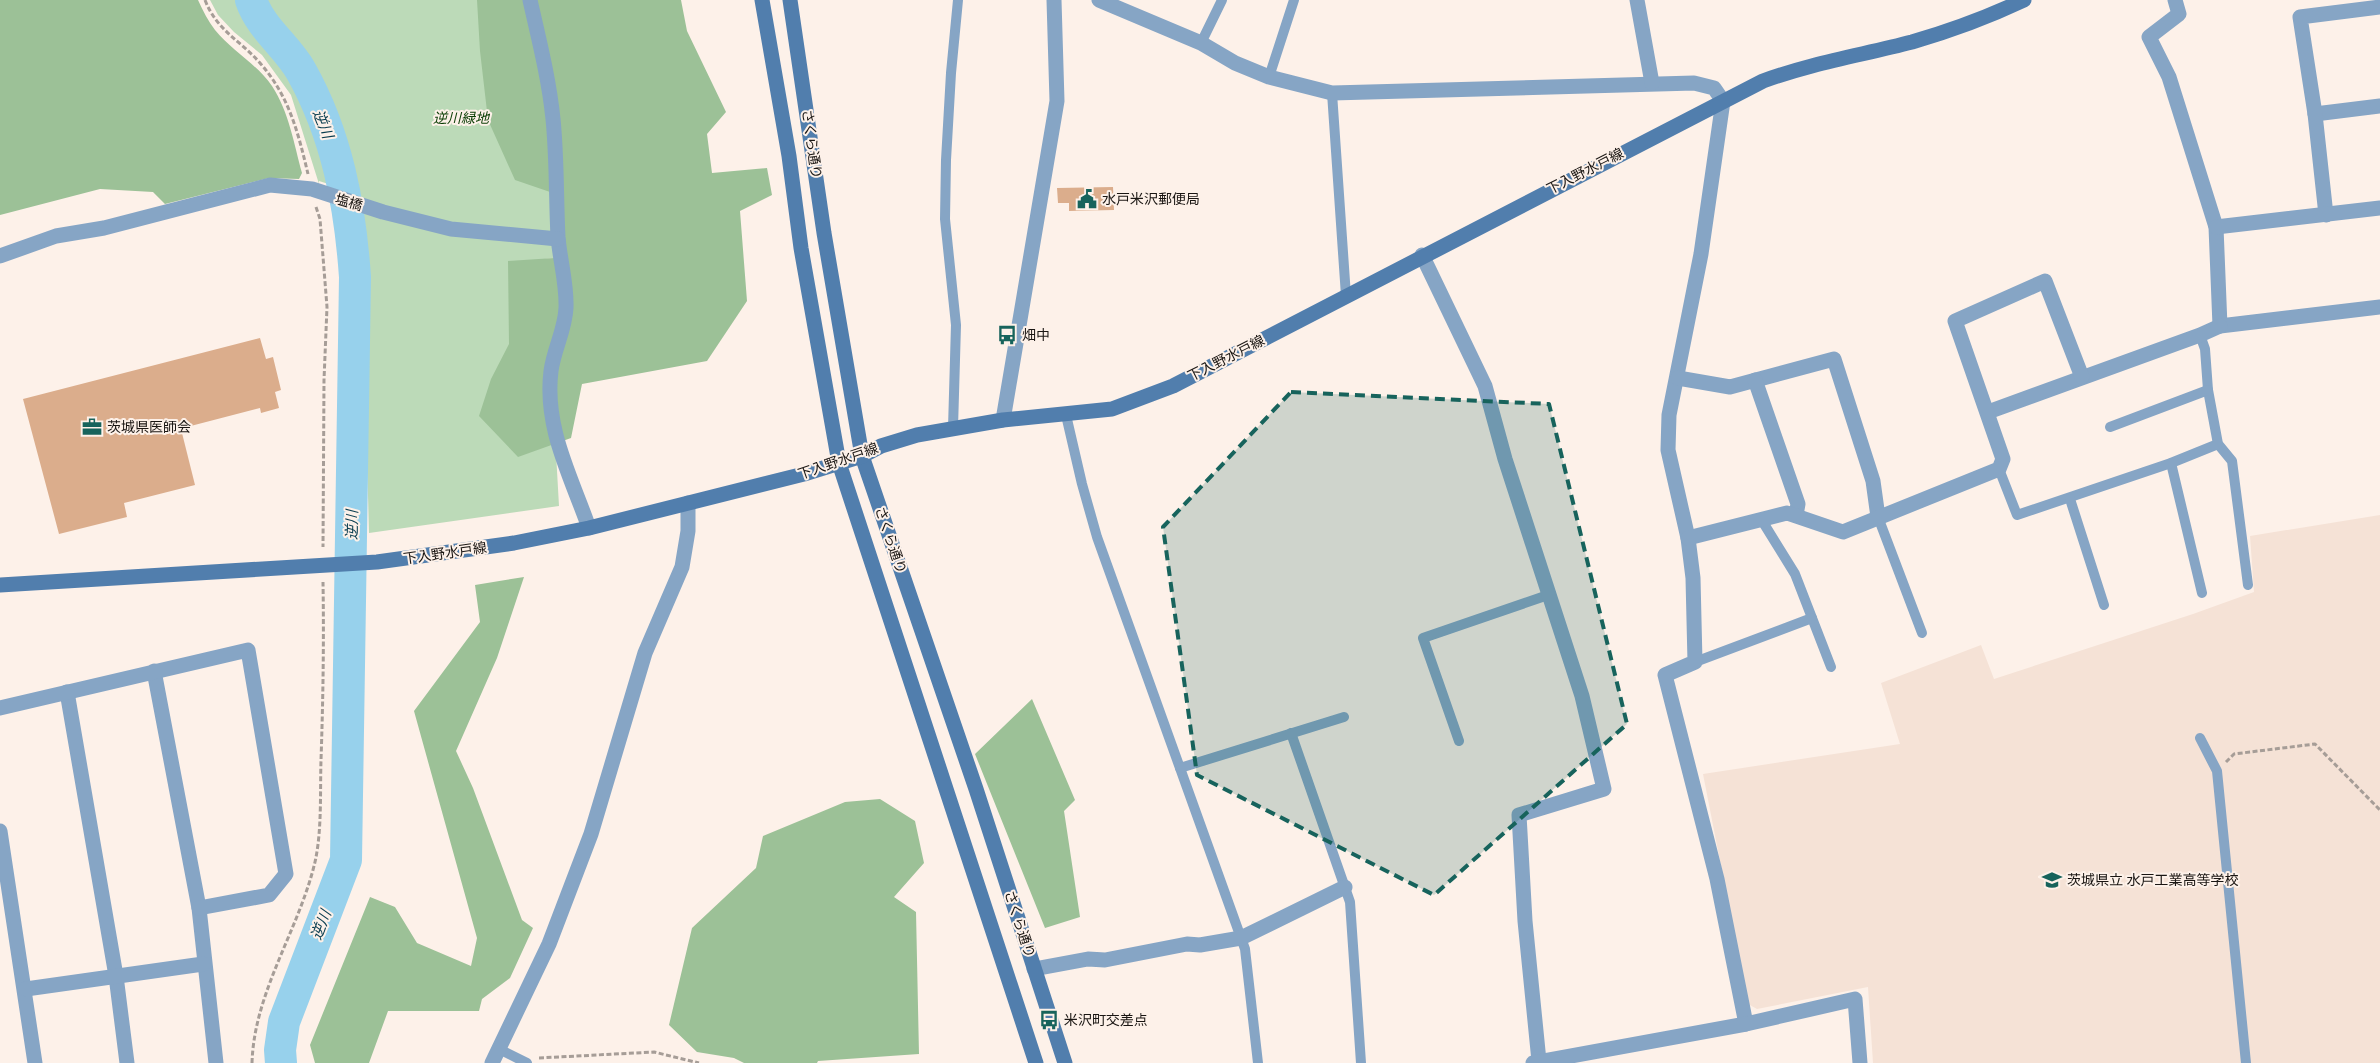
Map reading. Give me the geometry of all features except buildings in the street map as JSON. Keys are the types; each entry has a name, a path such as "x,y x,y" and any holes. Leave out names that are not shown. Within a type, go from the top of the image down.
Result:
{"street":[{"path":"530,0 547,78 553,120 558,239 564,274 566,309 562,334 551,372 552,416 563,461 576,489 589,528"},
{"name":"さくら通り","path":"762,0 789,156 801,248 839,463 1036,1063"},
{"name":"さくら通り","path":"790,0 824,233 862,456 976,789 1065,1063"},
{"path":"1003,420 1057,101 1054,0"},
{"path":"1099,0 1201,43 1235,62 1269,77 1332,93 1694,83 1714,88 1723,101 1700,254 1670,415 1668,450 1688,538 1693,578 1695,662 1665,675 1717,879 1746,1024"},
{"path":"1637,0 1652,83"},
{"name":"下入野水戸線","path":"0,585 377,562 514,543 589,528 688,503 839,463 862,456 891,443 953,428 1003,420 1112,409 1141,400 1173,386 1422,255 1763,80 1794,69 1912,42 1981,19 2024,0"},
{"path":"2175,0 2178,14 2149,37 2169,77 2216,228 2220,326"},
{"path":"2326,215 2315,114 2300,17 2340,6 2380,7"},
{"path":"2315,114 2380,106"},
{"name":"塩橋","path":"0,256 56,236 104,228 270,185 317,192 451,229 558,239"},
{"path":"2216,228 2380,208"},
{"path":"1422,255 1485,386 1505,459 1551,594 1582,696 1604,789 1519,815 1536,1062 1746,1024 1856,999 1860,1063"},
{"path":"1688,538 1787,512 1843,532 1999,469 2003,459 1955,321 2044,281 2082,376"},
{"path":"1988,412 2220,326 2380,306"},
{"path":"1678,378 1730,387 1834,359 1873,481 1878,517"},
{"path":"1755,380 1798,504 1796,515"},
{"path":"492,1063 549,944 592,834 645,653 682,567 688,531 688,503"},
{"path":"0,708 248,650 286,874 269,895 198,908"},
{"path":"154,671 198,908 216,1063"},
{"path":"67,692 116,976 127,1063"},
{"path":"0,831 5,890 26,989 36,1063"},
{"path":"1034,969 1088,959 1105,960 1188,944 1200,945 1242,938 1345,887"},
{"path":"26,989 203,964"}],"lane":[{"path":"953,428 956,325 945,219 945,190 950,73 958,0"},
{"path":"1201,43 1222,0"},
{"path":"1269,77 1294,0"},
{"path":"1332,93 1346,296"},
{"path":"2200,335 2205,349 2208,390 2218,444 2232,461 2248,585"},
{"path":"2110,427 2208,390"},
{"path":"1066,414 1082,484 1097,537 1242,938 1245,949 1258,1063"},
{"path":"1999,469 2017,515 2070,499 2218,444"},
{"path":"2171,463 2202,593"},
{"path":"2070,499 2104,605"},
{"path":"1878,517 1922,632"},
{"path":"1760,519 1795,574 1831,667"},
{"path":"1459,741 1423,638 1551,594"},
{"path":"1695,662 1812,618"},
{"path":"1180,768 1344,717"},
{"path":"1291,734 1350,902 1361,1063"},
{"path":"2200,738 2217,771 2246,1063"},
{"path":"499,1049 525,1061"}],"path":[{"path":"205,0 215,21 259,62 286,98 317,192 327,307 324,380 323,548"},
{"path":"252,1063 254,1037 267,994 302,905 315,860 320,797 323,703 323,582"},
{"path":"2217,771 2234,754 2315,744 2380,810"},
{"path":"525,1061 654,1052 699,1063"}],"highlighted area":[{"path":"1291,392 1549,404 1627,724 1434,895 1197,775 1163,527"}],"shaded area":[{"name":"茨城県立 水戸工業高等学校","path":"2380,515 2380,1063 1873,1063 1868,987 1757,1009 1748,1004 1703,774 1900,744 1881,683 1981,645 1994,679 2193,614 2254,592 2250,536"}],"green space":[{"path":"0,0 198,0 215,30 266,78 278,96 290,128 302,173 299,179 269,178 165,204 153,192 100,189 0,215"},
{"name":"逆川緑地","path":"210,0 651,0 554,258 545,259 559,506 369,533 360,194 319,181 319,184 291,95 262,55 234,32 218,15"},
{"path":"477,0 681,0 687,31 726,112 707,134 712,173 767,168 772,195 740,211 747,301 707,361 582,384 571,438 518,457 479,416 491,379 509,344 508,261 554,258 553,193 515,180 488,120 480,51"},
{"path":"524,577 497,658 456,751 473,788 522,920 533,928 510,978 482,999 479,1011 388,1011 369,1063 315,1063 310,1045 370,897 395,907 417,943 471,966 477,938 414,711 480,622 475,585"},
{"path":"1032,699 1075,800 1064,811 1080,917 1045,928 975,754"},
{"path":"880,799 915,821 924,863 894,897 916,912 919,1054 818,1061 817,1063 744,1063 734,1058 697,1052 669,1025 692,928 756,868 763,836 845,802"}],"waterway":[{"name":"逆川","path":"251,0 261,20 289,53 301,71 324,120 340,171 350,223 355,277 346,860 284,1022 280,1050 281,1063"}],"place":[{"name":"水戸米沢郵便局","path":"1087,199"},
{"name":"畑中","path":"1007,335"},
{"name":"茨城県医師会","path":"92,427"},
{"name":"茨城県立 水戸工業高等学校","path":"2052,880"},
{"name":"米沢町交差点","path":"1049,1020"}]}
